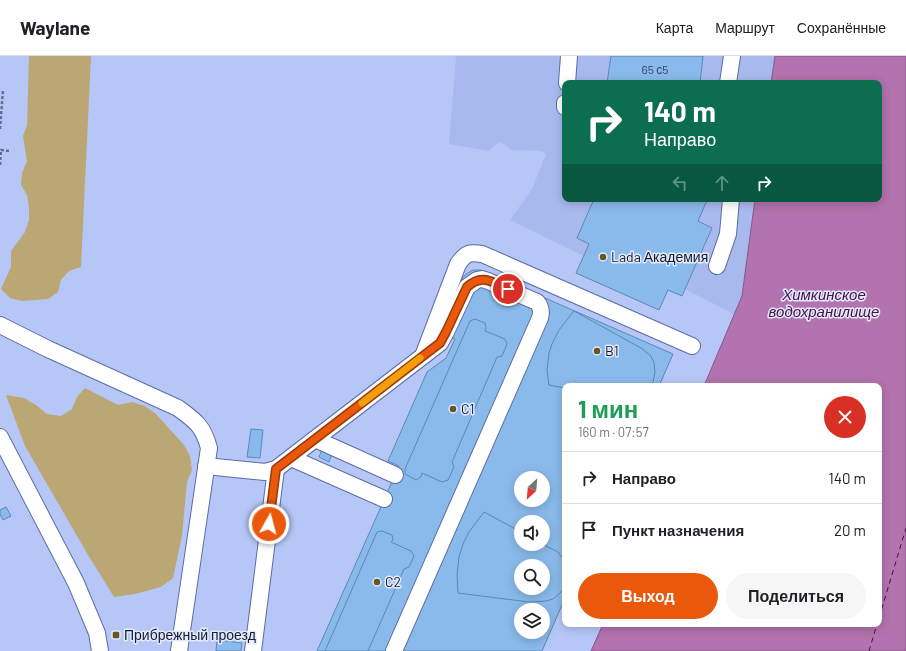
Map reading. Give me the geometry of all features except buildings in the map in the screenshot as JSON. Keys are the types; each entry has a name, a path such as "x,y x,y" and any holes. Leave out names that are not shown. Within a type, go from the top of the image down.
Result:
{"street":[{"path":"567,80 570,56"},
{"path":"728,80 732,56"},
{"path":"717,266 728,234 731,202"},
{"path":"423,356 458,264 464,256 471,253 482,254 692,346"},
{"path":"206,466 265,472 276,469 440,343 467,287 477,280 488,280 537,302 542,312 540,318 394,651"},
{"path":"0,325 48,349 178,408 197,422 206,436 209,448 179,651"},
{"path":"0,437 76,583 97,633 100,651"},
{"path":"315,439 395,475"},
{"path":"291,458 384,499"},
{"path":"253,651 276,469"}],"path":[{"path":"0,129 3,90"},
{"path":"0,165 1,150 9,151"}],"shaded area":[{"path":"29,56 91,56 81,267 69,271 61,280 58,292 48,299 22,301 10,298 1,289 11,267 11,251 25,232 29,220 27,195 21,185 22,173 27,161 23,136 27,125"},
{"path":"456,56 775,56 771,80 562,80 562,202 755,202 742,296 734,314 685,289 682,296 584,256 510,220 532,189 546,154 541,151 511,150 499,142 488,151 449,144"},
{"path":"85,388 118,405 132,402 145,406 156,414 184,445 190,456 192,470 187,482 182,536 173,578 161,587 135,594 114,597 25,446 6,395 24,398 47,414 61,416 72,409 77,397"}],"water":[{"name":"Химкинское водохранилище","path":"775,56 906,56 906,651 591,651 602,627 882,627 882,383 705,383 742,296 755,202 882,202 882,80 771,80"}],"ferry route":[{"path":"882,608 906,528"},
{"path":"869,651 876,627"}],"slow traffic":[{"path":"362,403 420,358"}],"place":[{"name":"Lada Академия","path":"603,257"},
{"name":"B1","path":"597,351"},
{"name":"C1","path":"453,409"},
{"name":"C2","path":"377,582"},
{"name":"Прибрежный проезд","path":"116,635"}],"route":[{"path":"269,524 276,469 440,343 467,287 471,283 482,279 488,280 508,289"}]}
